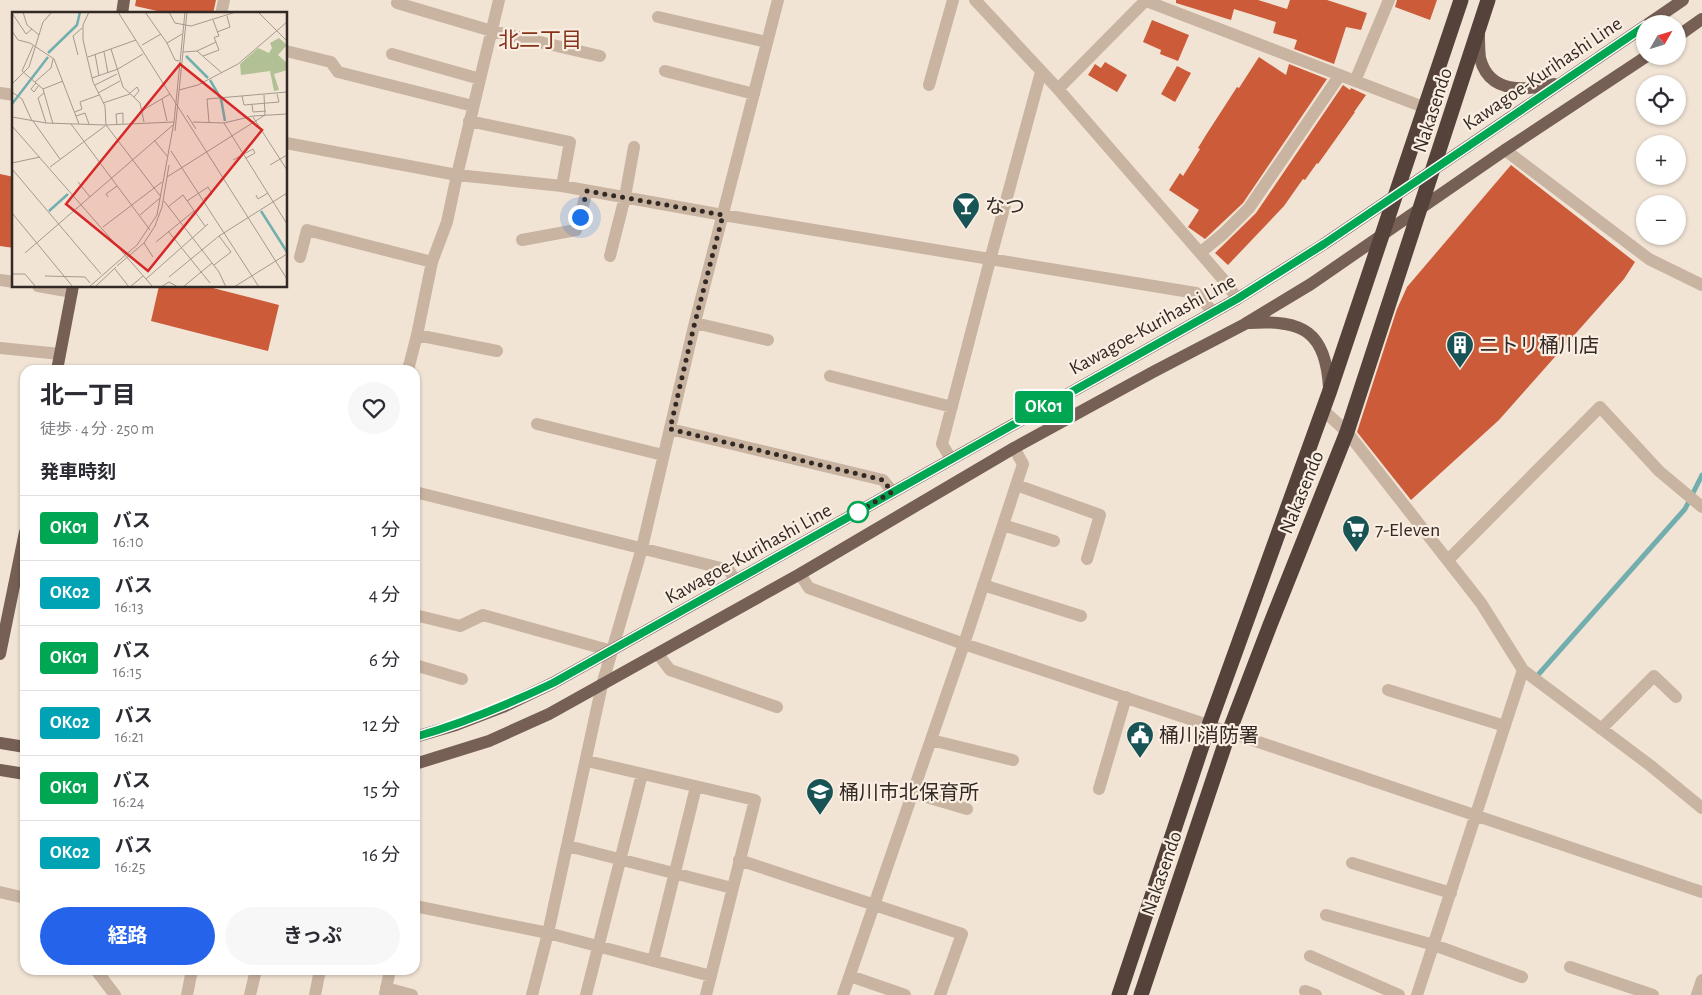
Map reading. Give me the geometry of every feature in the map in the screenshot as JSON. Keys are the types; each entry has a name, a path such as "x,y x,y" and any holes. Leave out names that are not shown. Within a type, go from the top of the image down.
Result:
{"highway":[{"name":"Nakasendo","path":"1119,995 1209,725 1329,393 1461,0"},
{"name":"Nakasendo","path":"1141,995 1230,732 1270,625 1347,432 1488,0"}],"main road":[{"name":"Kawagoe-Kurihashi Line","path":"1661,15 1683,0"},
{"path":"1686,31 1702,20"},
{"path":"1479,32 1480,56 1484,67 1492,78 1503,86 1518,89 1535,89 1562,82"},
{"name":"Kawagoe-Kurihashi Line","path":"420,736 456,725 503,707 553,683 1237,299 1324,244 1636,32"},
{"name":"Kawagoe-Kurihashi Line","path":"420,762 489,741 548,714 800,574 1014,448 1245,324 1310,284 1505,150 1636,63"},
{"path":"58,365 73,289"},
{"path":"1245,324 1268,322 1286,324 1302,328 1316,339 1324,353 1328,369 1329,393"},
{"path":"1,647 20,556"},
{"path":"0,743 20,746"},
{"path":"0,770 20,773"}],"street":[{"path":"409,365 432,262 447,222 469,121 499,0"},
{"path":"532,995 568,846 602,685 642,548 695,323 778,0"},
{"path":"929,85 954,0"},
{"path":"975,0 1058,89 1228,285 1237,299"},
{"path":"1058,89 1146,0 1426,108"},
{"path":"1355,81 1389,0"},
{"path":"397,3 492,31 600,56"},
{"path":"658,17 767,42"},
{"path":"288,51 331,62 338,72 473,106"},
{"path":"392,54 480,79"},
{"path":"665,71 754,94"},
{"path":"951,459 942,444 1041,72"},
{"path":"1200,253 1223,234 1249,208 1340,75"},
{"path":"469,121 570,142 562,186"},
{"path":"288,143 457,175 562,186 723,215 1196,294 1214,312"},
{"path":"610,256 625,198 634,148"},
{"path":"1505,150 1650,259 1702,286"},
{"path":"522,240 576,230 587,191"},
{"path":"300,257 307,230 432,262"},
{"path":"695,323 768,340"},
{"path":"417,335 497,351"},
{"path":"0,348 60,354"},
{"path":"830,376 952,407"},
{"path":"1448,560 1600,407 1659,471 1702,507"},
{"path":"1323,410 1347,432 1448,560 1481,603 1523,670 1702,808"},
{"path":"537,424 663,455"},
{"path":"670,429 883,480 892,492"},
{"path":"843,995 984,585 1023,464 1014,448"},
{"path":"1016,484 1100,515 1087,559"},
{"path":"420,493 729,570 735,581"},
{"path":"1003,526 1054,542"},
{"path":"800,574 809,588 964,644 1702,892"},
{"path":"984,585 1080,616"},
{"path":"420,616 460,626 483,615 612,651"},
{"path":"658,654 670,670 777,707"},
{"path":"420,666 462,679"},
{"path":"1416,995 1523,670"},
{"path":"1601,729 1654,676 1676,698"},
{"path":"1388,690 1505,726"},
{"path":"1098,789 1126,698"},
{"path":"931,740 1013,760"},
{"path":"586,761 755,800 706,995"},
{"path":"586,995 642,774"},
{"path":"653,960 696,787"},
{"path":"913,793 967,810"},
{"path":"568,846 732,888"},
{"path":"739,860 962,934 940,995"},
{"path":"1352,863 1451,893"},
{"path":"0,892 20,897"},
{"path":"420,907 548,933 711,976"},
{"path":"1326,915 1434,945 1522,977"},
{"path":"1310,956 1399,995"},
{"path":"1570,967 1653,995"},
{"path":"100,975 115,995"},
{"path":"187,995 191,975"},
{"path":"250,995 255,975"},
{"path":"315,995 319,975"},
{"path":"389,975 385,992 412,995"},
{"path":"850,976 905,995"}],"building":[{"path":"136,0 216,0 213,12 162,12 135,6"},
{"path":"1176,0 1258,0 1287,9 1290,0 1327,0 1367,13 1361,30 1346,27 1334,64 1294,49 1297,40 1273,33 1276,22 1234,9 1231,20 1176,3"},
{"path":"1397,0 1437,0 1430,20 1395,7"},
{"path":"1152,20 1189,35 1178,61 1160,54 1161,50 1143,42"},
{"path":"1259,57 1286,75 1289,64 1327,79 1243,203 1205,239 1188,227 1199,210 1169,190 1180,173 1183,176 1200,149 1198,148 1206,135"},
{"path":"1105,62 1127,75 1117,92 1088,75 1095,64 1101,68"},
{"path":"1177,66 1191,73 1175,102 1161,94"},
{"path":"1343,85 1350,90 1351,88 1366,95 1318,164 1305,180 1303,179 1284,206 1228,265 1215,253 1256,213"},
{"name":"ニトリ桶川店","path":"1511,165 1635,262 1624,279 1499,420 1411,500 1357,432 1397,309 1407,287"},
{"path":"0,174 12,177 12,248 0,246"},
{"path":"159,288 213,288 279,305 268,351 151,321"}],"waterway":[{"path":"1537,676 1685,509 1702,475"}],"bus line":[{"name":"OK01","path":"420,736 456,725 503,707 553,683 1237,299 1324,244 1636,32"}],"place":[{"name":"なつ","path":"966,230"},
{"name":"ニトリ桶川店","path":"1460,369"},
{"name":"7-Eleven","path":"1356,553"},
{"name":"桶川消防署","path":"1140,759"},
{"name":"桶川市北保育所","path":"820,816"}],"district":[{"name":"北二丁目","path":"540,40"}],"route":[{"path":"580,217 587,191 723,215 670,429 883,480 892,492 858,512"}]}
